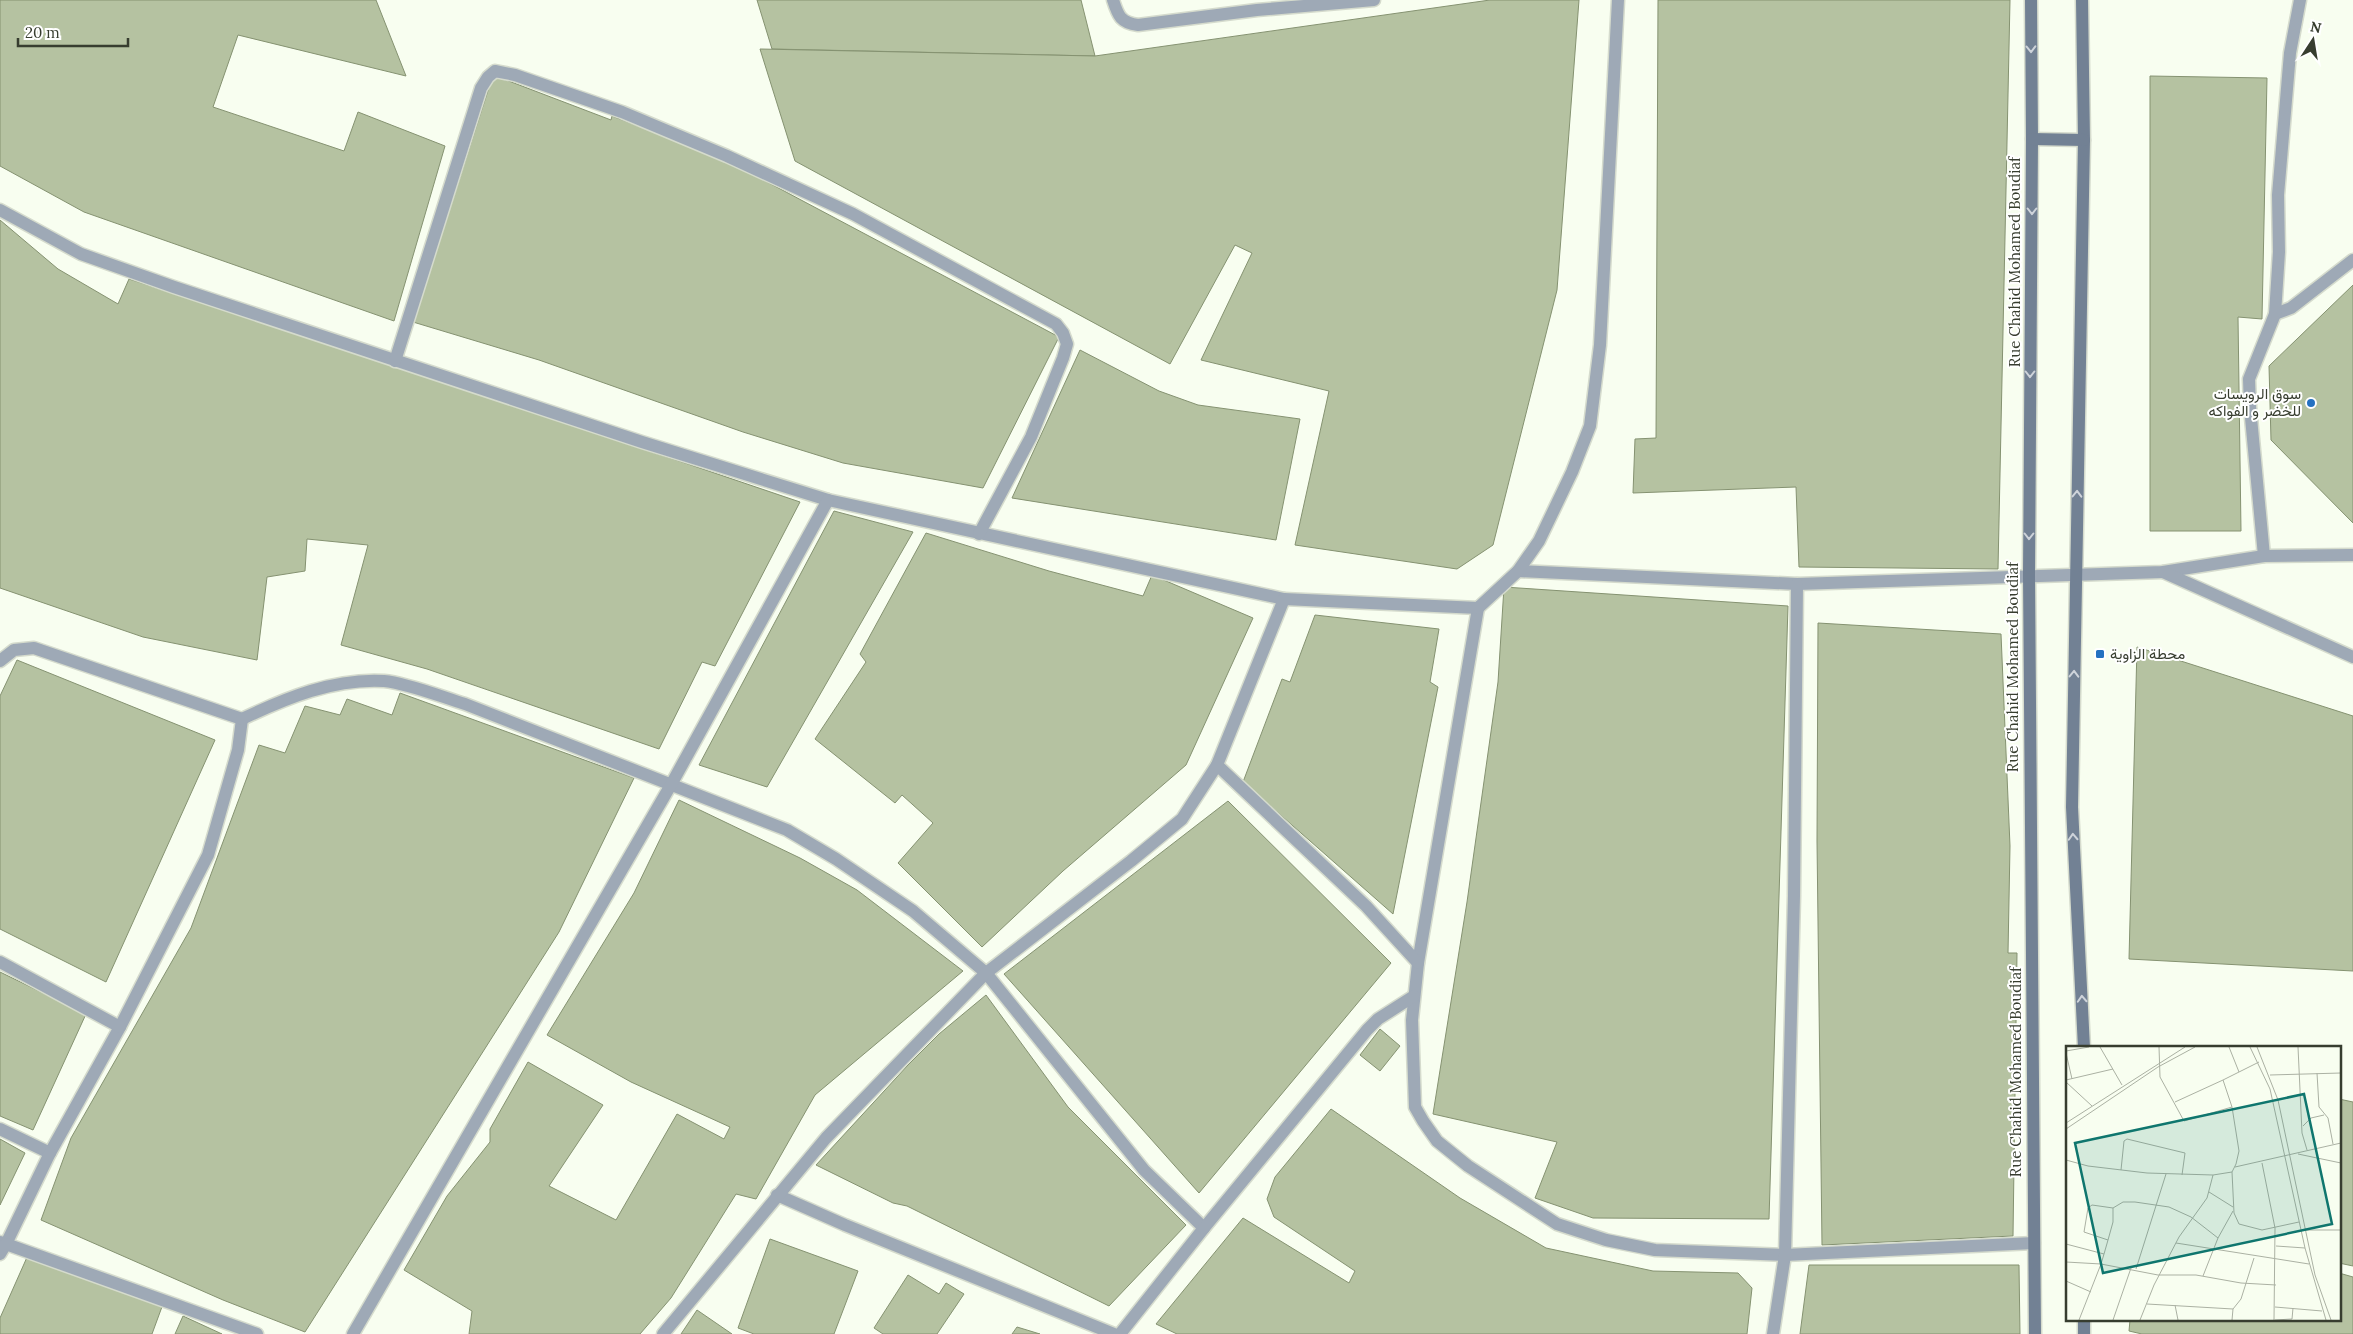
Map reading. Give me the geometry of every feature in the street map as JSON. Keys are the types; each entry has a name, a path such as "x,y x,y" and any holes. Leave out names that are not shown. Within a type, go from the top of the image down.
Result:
{"main road":[{"name":"Rue Chahid Mohamed Boudiaf","path":"2030,0 2032,139 2029,575 2035,1334"},
{"path":"2082,0 2084,140 2072,807 2084,1046"},
{"path":"2032,139 2084,140"}],"street":[{"path":"1113,0 1118,16 1126,23 1138,25 1258,10 1374,0"},
{"path":"1618,0 1600,345 1590,426 1572,472 1539,541 1518,571 1478,608 1418,963 1412,1020 1415,1107 1437,1141 1468,1166 1556,1224 1606,1240 1655,1250 1785,1255 2034,1242"},
{"path":"2264,556 2249,379 2275,314 2279,252 2278,195 2280,166 2290,53 2300,0"},
{"path":"395,361 481,88 488,77 495,71 515,75 622,112 727,156 853,214 1056,324 1067,344 1063,358 1031,437 979,534"},
{"path":"0,210 81,254 395,361 828,500 1284,599 1478,608"},
{"path":"2275,314 2291,308 2353,260"},
{"path":"353,1334 672,784 828,500"},
{"path":"1518,571 1797,584 2163,572 2264,556 2353,555"},
{"path":"2163,572 2353,657"},
{"path":"1773,1334 1785,1255 1794,896 1797,584"},
{"path":"663,1334 826,1138 986,974 1182,819 1217,765 1284,599"},
{"path":"0,661 14,650 34,648 242,719 294,695 352,683 385,681 465,704 786,830 836,859 914,910 986,974 1144,1170 1204,1228"},
{"path":"242,719 238,750 208,855 120,1026 50,1153 2,1247 257,1334"},
{"path":"1217,765 1366,906 1418,963"},
{"path":"0,962 120,1026"},
{"path":"1120,1334 1204,1228 1367,1030 1378,1019 1414,996"},
{"path":"0,1129 50,1153"},
{"path":"777,1195 845,1225 1114,1334"}],"building":[{"path":"0,0 376,0 406,76 238,35 213,107 344,151 358,112 445,146 394,321 84,212 0,166"},
{"path":"757,0 1081,0 1095,56 772,49"},
{"path":"1490,0 1579,0 1557,290 1493,545 1457,569 1295,545 1329,391 1201,360 1252,253 1235,245 1170,364 795,161 760,49 1095,56"},
{"path":"1658,0 2010,0 1998,569 1799,567 1796,487 1633,493 1635,439 1656,438"},
{"path":"493,75 611,120 612,116 696,148 754,175 1059,337 983,488 843,463 743,432 539,360 413,322"},
{"path":"2150,76 2267,78 2262,319 2238,317 2241,531 2150,531"},
{"path":"0,220 58,269 118,304 129,279 349,349 800,502 715,666 702,662 659,749 427,669 341,645 368,545 307,539 305,571 267,577 257,660 143,637 0,588"},
{"name":"سوق الرويسات للخضر و الفواكه","path":"2353,285 2353,523 2271,440 2269,366"},
{"path":"1080,350 1159,391 1198,405 1300,419 1276,540 1012,498"},
{"path":"834,511 913,532 767,787 699,765"},
{"path":"926,533 1049,571 1143,596 1152,575 1253,618 1186,765 1063,871 982,947 898,863 933,823 902,795 895,803 815,739 866,662 860,654"},
{"path":"1504,587 1788,606 1769,1219 1593,1218 1535,1198 1557,1142 1433,1114 1467,902 1498,682"},
{"path":"1315,615 1439,629 1430,682 1438,687 1393,914 1243,782 1282,679 1290,682"},
{"path":"1818,623 2001,634 2010,846 2008,953 2017,953 2013,1236 1822,1245 1817,841"},
{"path":"2137,647 2353,716 2353,971 2129,959"},
{"path":"17,660 215,740 106,982 0,929 0,696"},
{"path":"400,693 634,778 559,932 305,1332 223,1300 41,1220 71,1138 191,928 259,745 285,753 305,706 340,715 347,699 392,715"},
{"path":"679,800 800,858 857,890 963,971 815,1095 756,1199 736,1194 671,1298 640,1334 469,1334 472,1311 404,1270 447,1196 490,1142 490,1129 528,1062 603,1105 549,1186 616,1220 677,1114 724,1139 730,1127 631,1082 547,1035 634,893"},
{"path":"1228,801 1391,963 1199,1193 1004,974"},
{"path":"0,972 86,1014 33,1130 0,1116"},
{"path":"986,995 1068,1107 1186,1225 1109,1306 907,1206 893,1203 816,1165 939,1034"},
{"path":"1380,1029 1400,1046 1380,1071 1360,1055"},
{"path":"2340,1099 2353,1102 2353,1266 2340,1263"},
{"path":"1331,1109 1460,1198 1546,1248 1653,1271 1738,1273 1752,1288 1747,1334 1177,1334 1156,1324 1243,1218 1349,1283 1355,1271 1274,1217 1267,1199 1275,1177"},
{"path":"0,1139 25,1153 0,1205"},
{"path":"770,1239 858,1271 834,1334 754,1334 738,1328"},
{"path":"28,1255 163,1304 152,1334 0,1334 0,1318"},
{"path":"1809,1265 2019,1265 2020,1334 1800,1334"},
{"path":"2340,1273 2353,1277 2353,1334 2142,1334 2129,1331 2130,1322 2340,1322"},
{"path":"908,1275 939,1294 946,1283 964,1294 937,1334 883,1334 874,1328"},
{"path":"697,1310 732,1334 681,1334"},
{"path":"183,1316 222,1334 175,1334"},
{"path":"1017,1327 1040,1334 1012,1334"}],"place":[{"name":"سوق الرويسات للخضر و الفواكه","path":"2311,403"},
{"name":"محطة الزاوية","path":"2100,654"}]}
